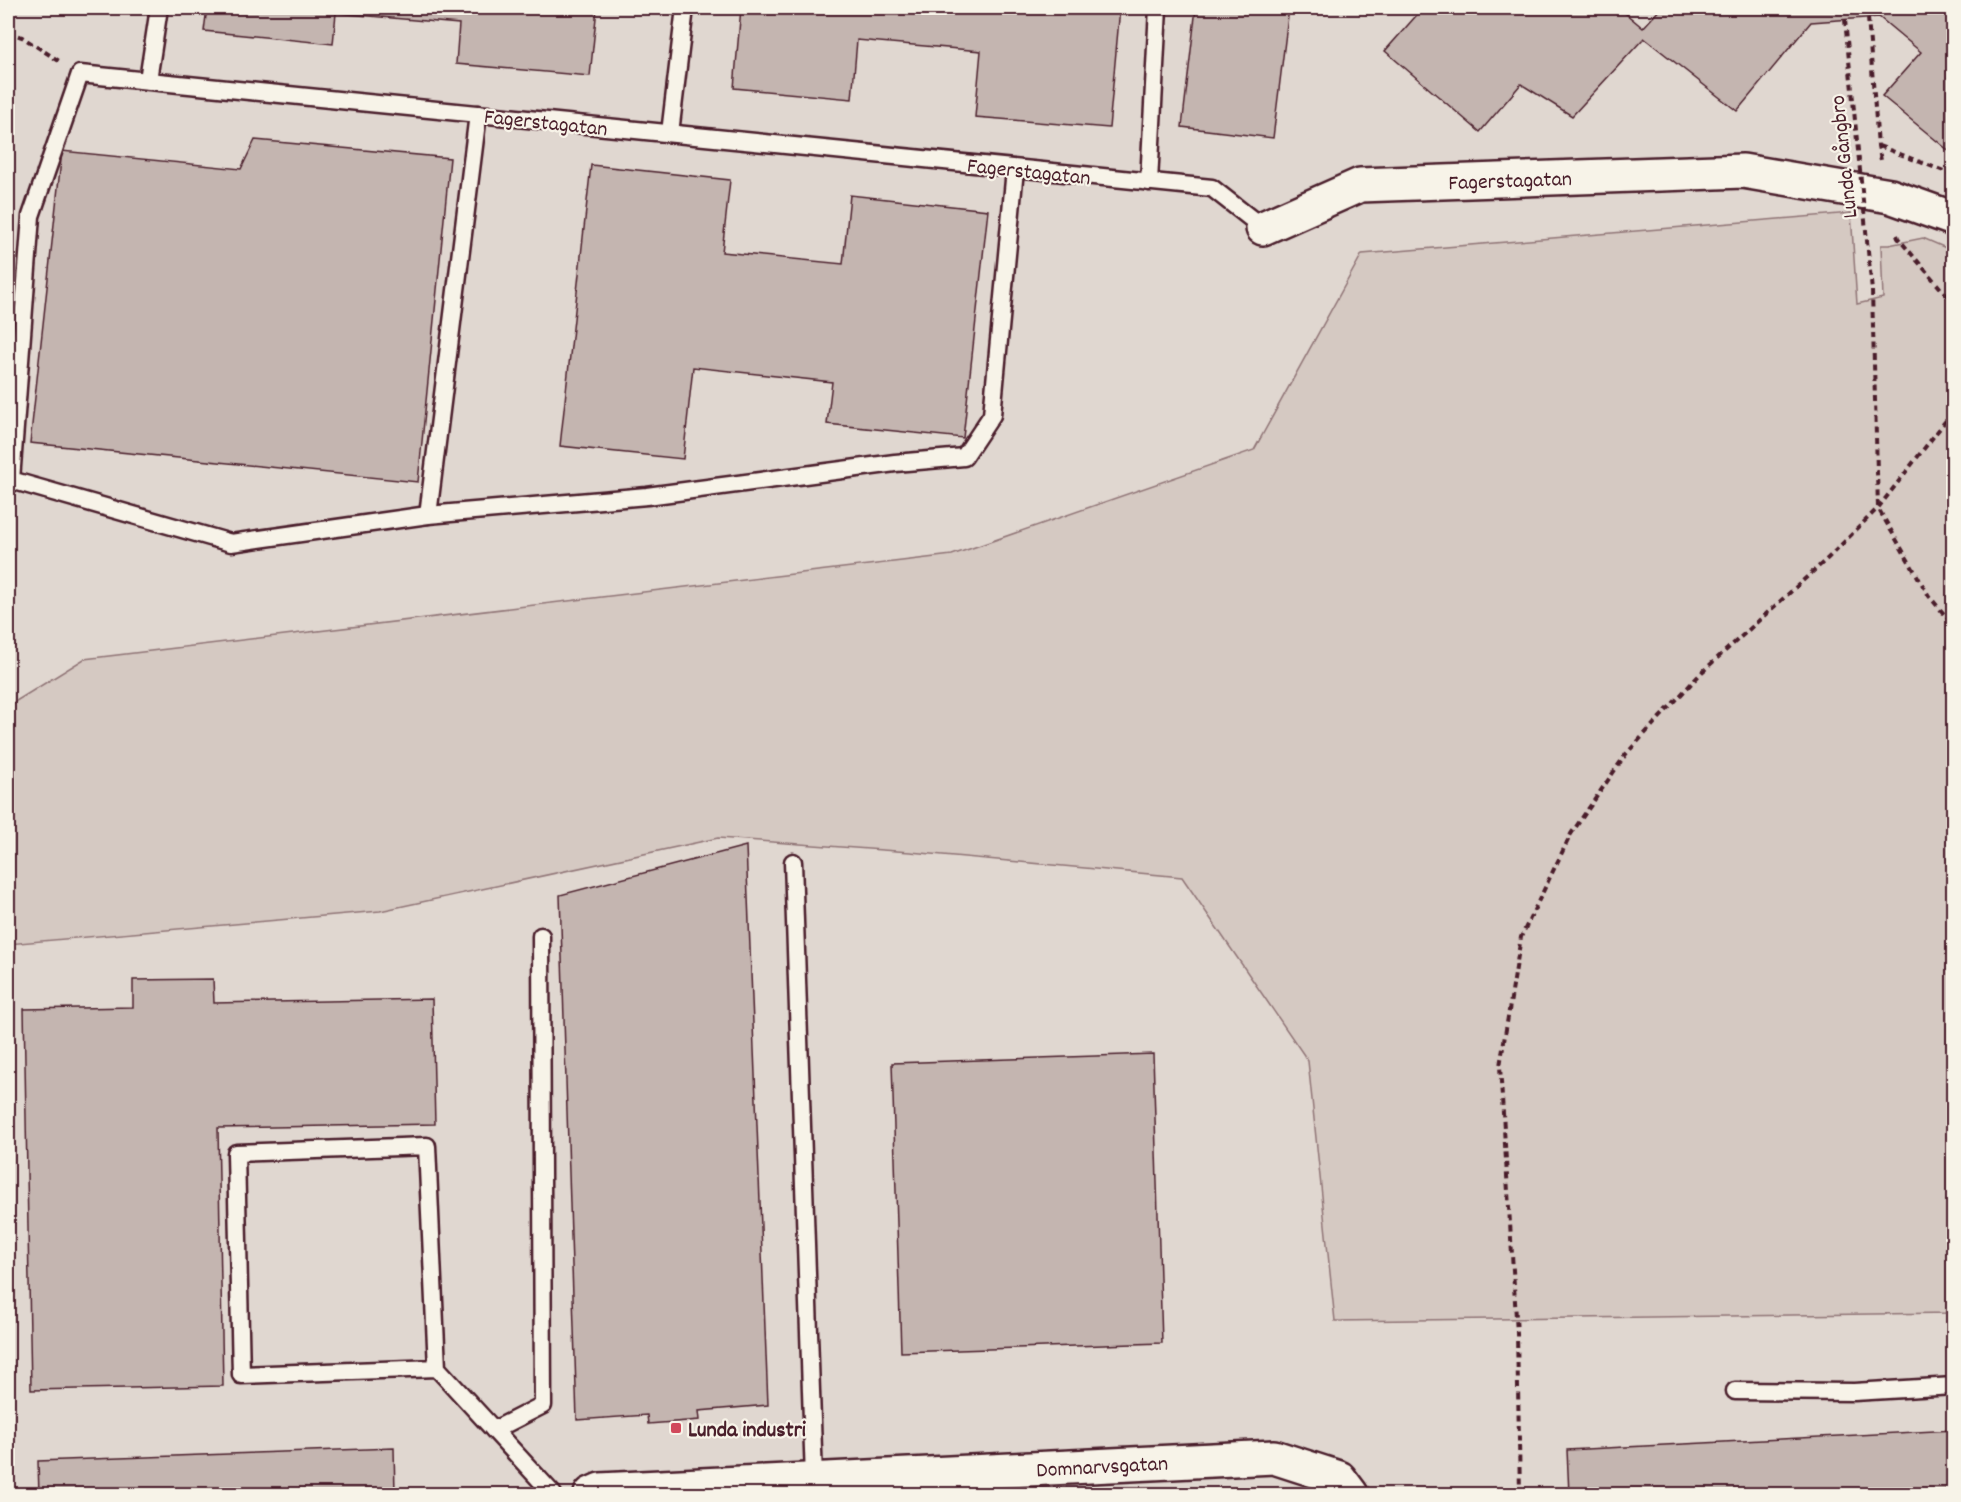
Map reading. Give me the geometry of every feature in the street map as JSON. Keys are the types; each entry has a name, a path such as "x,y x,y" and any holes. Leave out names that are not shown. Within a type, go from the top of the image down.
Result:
{"street":[{"name":"Fagerstagatan","path":"1263,228 1360,185 1743,171 1890,196 1953,219"},
{"name":"Domnarvsgatan","path":"591,1494 600,1490 1274,1456 1339,1478 1351,1494"}],"lane":[{"path":"148,81 159,8"},
{"path":"670,133 686,8"},
{"path":"1149,182 1158,8"},
{"path":"80,74 31,216 11,480 231,543 428,515 647,496 964,457 992,415 1016,169"},
{"name":"Fagerstagatan","path":"80,74 1212,188 1263,228"},
{"path":"428,515 478,114"},
{"path":"793,862 814,1479"},
{"path":"494,1430 543,1405 541,936"},
{"path":"437,1368 241,1375 236,1153 427,1146 437,1368 553,1494"},
{"path":"1735,1391 1854,1392 1953,1386"}],"path":[{"name":"Lunda Gångbro","path":"1845,20 1872,291 1878,508"},
{"path":"8,32 22,37 80,74"},
{"path":"1878,146 1953,175"},
{"path":"1520,1494 1517,1333 1500,1066 1521,937 1571,834 1626,754 1702,672 1828,558 1878,508 1953,410"},
{"path":"1878,508 1929,596 1953,626"}],"shaded area":[{"path":"8,8 1953,8 1953,1494 8,1494"},
{"path":"1851,213 1857,304 1883,298 1881,245 1923,238 1953,251 1953,1313 1335,1321 1308,1061 1182,877 910,852 718,838 380,911 8,944 8,706 84,659 952,555 1254,450 1362,254"}],"building":[{"path":"207,8 597,8 590,76 456,64 459,24 336,13 333,44 204,31"},
{"path":"741,8 1120,8 1109,128 975,117 981,51 857,40 852,99 734,88"},
{"path":"1196,8 1289,8 1273,138 1182,127"},
{"path":"1423,8 1619,8 1643,28 1661,8 1807,8 1810,10 1954,8 1954,155 1882,96 1921,52 1879,17 1811,22 1737,111 1644,38 1572,116 1521,84 1480,132 1385,51"},
{"path":"255,140 450,158 418,482 30,443 62,151 241,169"},
{"path":"591,165 730,180 722,252 843,264 850,195 988,210 963,438 827,424 832,382 693,367 683,459 560,446"},
{"path":"746,846 768,1405 699,1411 700,1420 648,1424 647,1415 577,1420 560,895"},
{"path":"213,979 214,1003 432,999 435,1124 218,1128 223,1386 31,1390 24,1009 133,1007 133,980"},
{"path":"1153,1054 1162,1343 901,1352 892,1063"},
{"path":"1954,1430 1954,1494 1569,1494 1567,1450"},
{"path":"394,1448 395,1494 39,1494 38,1461"}],"place":[{"name":"Lunda industri","path":"676,1428"}]}
